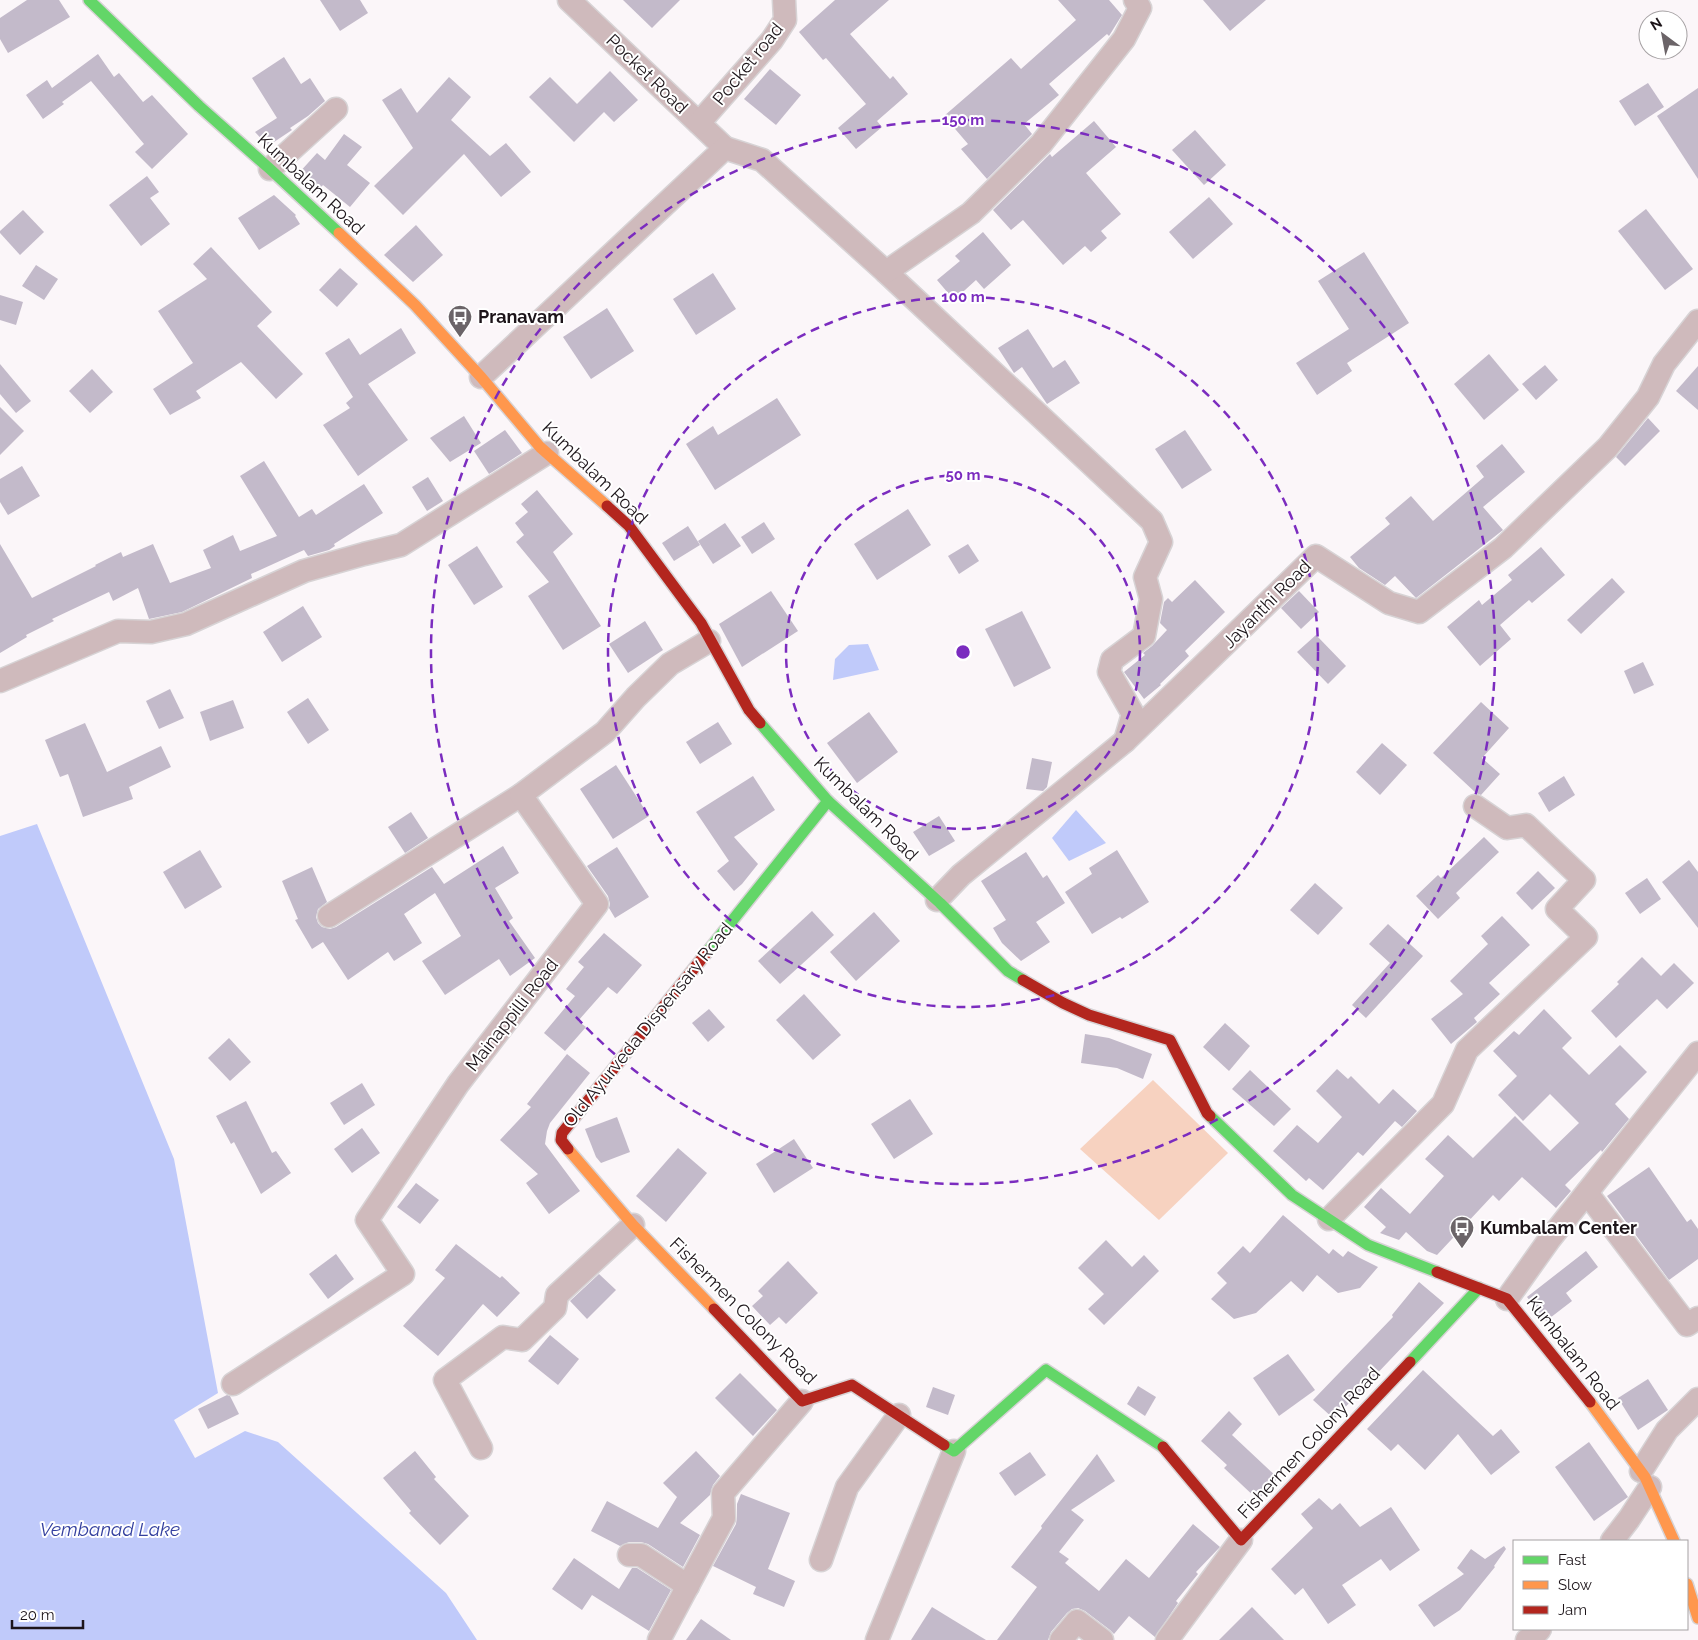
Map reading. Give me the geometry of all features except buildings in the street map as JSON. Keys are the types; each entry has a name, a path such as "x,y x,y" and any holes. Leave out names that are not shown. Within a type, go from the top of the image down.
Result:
{"main road":[{"name":"Kumbalam Road","path":"89,0 199,106 270,169 415,305 547,453 629,526 701,623 749,710 828,801 937,900 1008,971 1063,1003 1089,1015 1170,1040 1207,1113 1292,1195 1368,1245 1507,1298 1579,1387 1646,1479 1674,1540"},
{"name":"Old Ayurveda Dispensary Road","path":"633,1225 561,1140 562,1133 828,801"},
{"name":"Fishermen Colony Road","path":"633,1225 802,1401 852,1385 954,1451 1046,1370 1165,1448 1242,1540 1479,1288"},
{"path":"1688,1587 1698,1618"}],"street":[{"name":"Pocket road","path":"699,123 772,40 785,20 784,0"},
{"path":"886,272 970,213 1041,144 1124,39 1140,8 1135,0"},
{"name":"Pocket Road","path":"580,4 725,148"},
{"path":"270,169 336,110"},
{"path":"481,377 725,148 762,160 886,272 1152,521 1161,542 1145,577 1151,599 1144,636 1112,660 1109,672 1133,714 1125,741"},
{"name":"Jayanthi Road","path":"937,900 961,875 1125,741 1316,556 1390,603 1420,612 1504,548 1608,447 1648,397 1664,364 1698,321"},
{"path":"0,681 118,631 151,632 186,624 304,571 401,545 547,453"},
{"path":"329,916 521,795 605,732 636,697 670,664 709,640"},
{"name":"Mainappilli Road","path":"233,1384 403,1274 367,1220 458,1084 597,904 521,795"},
{"path":"1329,1219 1443,1104 1467,1050 1586,937 1557,909 1584,880 1526,825 1507,828 1475,806"},
{"path":"1507,1298 1549,1240 1698,1053"},
{"path":"1587,1193 1687,1325 1698,1318"},
{"path":"481,1448 445,1380 503,1338 522,1340 555,1308 557,1295 633,1225"},
{"path":"1613,1540 1629,1519 1667,1430 1698,1399"},
{"path":"659,1640 724,1518 723,1493 802,1401"},
{"path":"821,1560 847,1487 899,1415"},
{"path":"877,1640 954,1451"},
{"path":"1167,1640 1242,1540"},
{"path":"628,1555 641,1555 688,1586"},
{"path":"1061,1640 1077,1621 1102,1640"},
{"path":"1527,1640 1539,1630"}],"shaded area":[{"path":"1153,1080 1228,1153 1159,1220 1080,1149"}],"water":[{"path":"868,644 879,670 833,680 835,659 849,645"},
{"path":"1076,810 1106,843 1069,861 1052,838"},
{"name":"Vembanad Lake","path":"37,824 174,1159 218,1393 174,1420 195,1458 245,1431 278,1442 446,1593 477,1640 0,1640 0,836"}],"traffic: fast":[{"path":"89,0 199,106 339,233"},
{"path":"760,723 828,801 940,903 1008,971 1023,980"},
{"path":"708,951 828,801"},
{"path":"1210,1116 1292,1195 1368,1245 1437,1272"},
{"path":"1410,1362 1479,1288"},
{"path":"944,1445 954,1451 1046,1370 1163,1447"}],"traffic: slow":[{"path":"339,233 415,305 481,377 540,447 607,506"},
{"path":"568,1149 633,1225 714,1309"},
{"path":"1590,1402 1645,1477 1674,1540"},
{"path":"1688,1587 1698,1618"}],"traffic: jam":[{"path":"607,506 629,526 701,623 749,710 760,723"},
{"path":"568,1149 561,1140 562,1133 708,951"},
{"path":"1023,980 1063,1003 1089,1015 1170,1040 1210,1116"},
{"path":"1437,1272 1507,1299 1590,1402"},
{"path":"714,1309 802,1401 852,1385 944,1445"},
{"path":"1163,1447 1241,1540 1410,1362"}],"place":[{"name":"Pranavam","path":"460,338"},
{"name":"Kumbalam Center","path":"1462,1249"}]}
